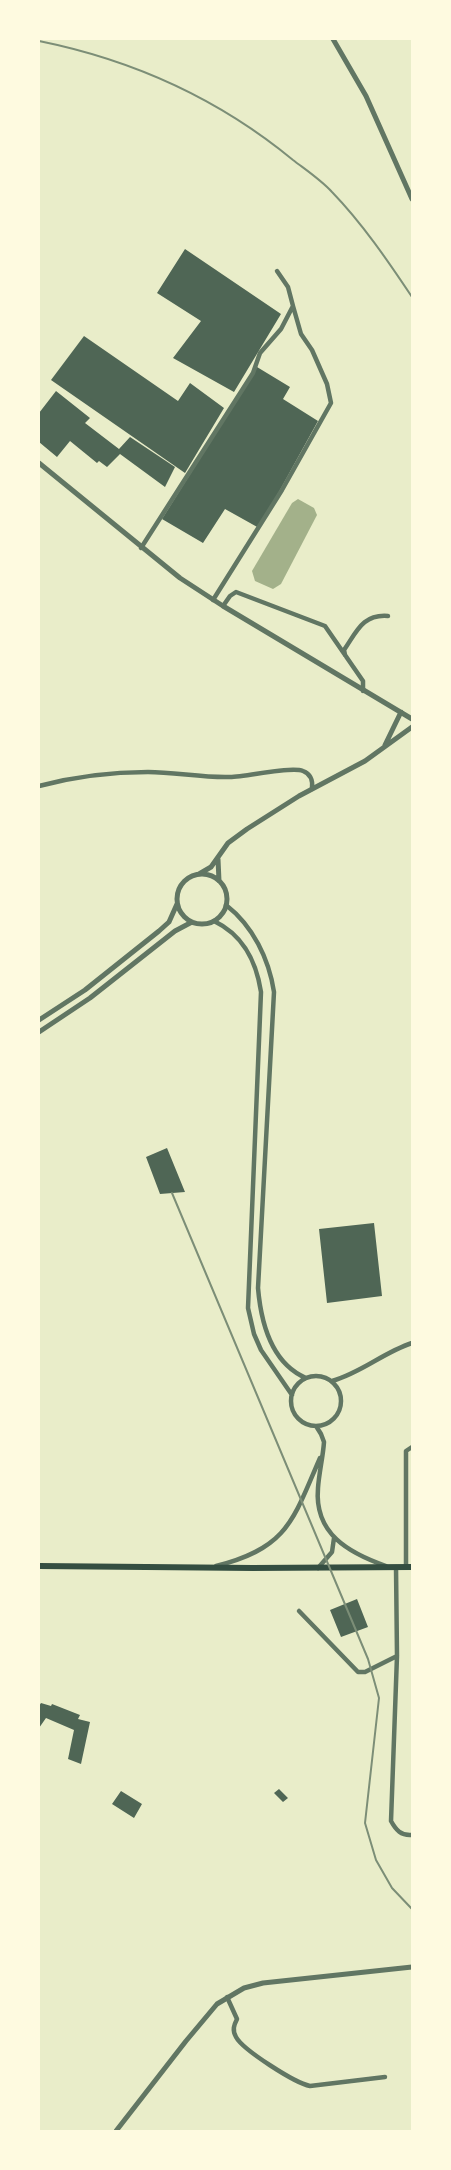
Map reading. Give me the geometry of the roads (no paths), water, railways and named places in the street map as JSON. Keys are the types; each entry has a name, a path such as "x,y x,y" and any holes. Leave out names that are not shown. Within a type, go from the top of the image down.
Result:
{"main road":[{"path":"39,1566 409,1567"}],"street":[{"path":"333,39 366,96 412,200"},
{"path":"213,600 282,490 331,403 327,384 316,357 301,334 288,287 277,271"},
{"path":"141,548 253,373 260,353 281,329 293,306"},
{"path":"39,463 180,578 412,719"},
{"path":"223,606 236,592 325,626 363,681 363,691"},
{"path":"345,658 344,650 366,620 377,615 388,616"},
{"path":"385,746 401,712"},
{"path":"39,1020 85,990 169,922 177,904 179,888 190,876 211,867 228,843 312,789 365,761 412,727"},
{"path":"39,786 84,777 148,772 230,777 296,770 309,775 313,782 312,789"},
{"path":"218,859 219,881"},
{"path":"177,904 180,912 192,922 207,924 224,912 226,892 219,881 213,876 198,874"},
{"path":"226,905 234,911 256,939 269,968 274,992 258,1288 260,1311 265,1329 279,1357 295,1373 306,1378"},
{"path":"214,921 236,935 250,955 261,992 248,1308 254,1334 261,1350 292,1395"},
{"path":"39,1032 90,999 176,931 192,922"},
{"path":"332,1381 353,1375 399,1347 412,1343"},
{"path":"319,1376 332,1381 339,1389 342,1399 340,1410 335,1418 326,1424 316,1426 306,1424 298,1418 291,1405 292,1395 300,1382 306,1378 319,1376"},
{"path":"316,1426 321,1434 323,1451 318,1499 325,1523 334,1538 352,1552 388,1566"},
{"path":"409,1567 406,1451 412,1447"},
{"path":"208,1568 239,1561 262,1550 284,1532 292,1520 323,1451"},
{"path":"318,1568 332,1552 334,1538"},
{"path":"396,1567 397,1656 391,1821 396,1830 406,1836 412,1835"},
{"path":"299,1611 358,1672 365,1672 397,1656"},
{"path":"116,2131 186,2041 217,2004 227,1997 244,1988 263,1983 412,1966"},
{"path":"227,1997 237,2019 233,2027 236,2038 255,2056 300,2084 310,2086 385,2077"}],"railway":[{"path":"39,41 108,59 174,85 235,118 265,138 332,192 364,229 412,297"},
{"path":"172,1193 368,1659 379,1698 365,1823 376,1860 392,1888 412,1909"}]}
